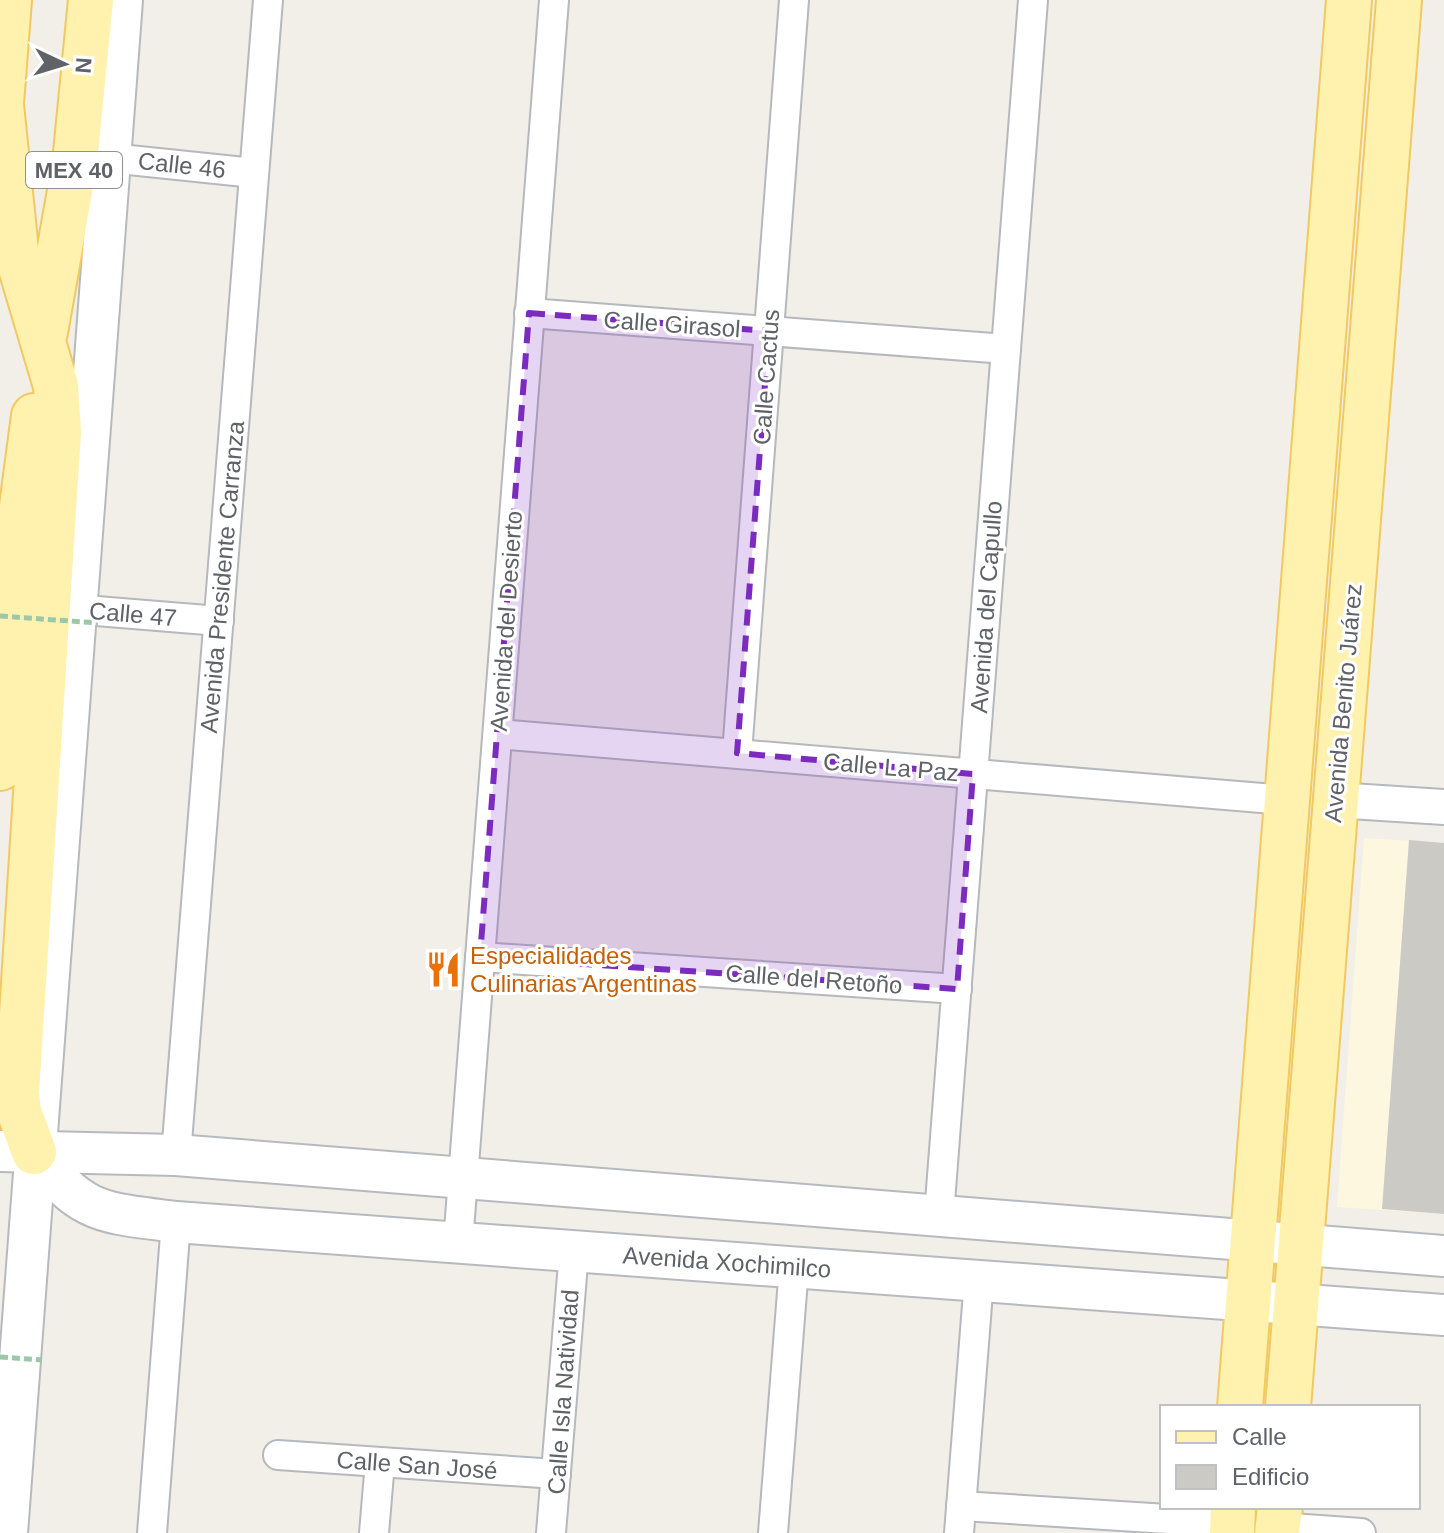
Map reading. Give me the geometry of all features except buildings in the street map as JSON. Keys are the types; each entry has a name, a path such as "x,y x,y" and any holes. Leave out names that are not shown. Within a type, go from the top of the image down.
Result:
{"main road":[{"path":"0,116 9,0"},
{"name":"MEX 40","path":"0,768 21,514 44,339 75,163 91,0"},
{"path":"7,1533 17,1152 21,1119 17,1093 74,613 122,0"},
{"name":"Avenida Benito Juárez","path":"1240,1405 1349,0"},
{"name":"Avenida Benito Juárez","path":"1288,1405 1399,0"},
{"path":"1,105 16,251 56,386 74,613"},
{"path":"1332,227 1381,231"},
{"path":"17,1152 176,1155 1444,1256"},
{"name":"Avenida Xochimilco","path":"17,1152 82,1203 120,1214 176,1222 1444,1315"}],"street":[{"name":"Avenida Presidente Carranza","path":"176,1155 268,0"},
{"name":"Avenida del Desierto","path":"458,1243 554,0"},
{"name":"Calle Cactus","path":"737,753 794,0"},
{"name":"Avenida del Capullo","path":"939,1215 1033,0"},
{"name":"Calle 46","path":"110,158 254,173"},
{"name":"Calle Girasol","path":"529,313 1006,349"},
{"name":"Calle 47","path":"74,613 219,621"},
{"name":"Calle La Paz","path":"498,734 1285,800"},
{"path":"1335,800 1444,807"},
{"name":"Calle del Retoño","path":"480,957 957,989"},
{"path":"152,1533 176,1222"},
{"name":"Calle Isla Natividad","path":"551,1533 574,1251"},
{"path":"773,1533 794,1267"},
{"path":"979,1280 960,1519 1232,1521"},
{"name":"Calle San José","path":"278,1455 556,1474"},
{"path":"374,1533 380,1462"},
{"path":"1278,1522 1361,1533"}],"path":[{"path":"0,616 74,613"},
{"path":"0,1357 42,1360"}],"highlighted area":[{"path":"529,313 769,331 737,753 973,774 957,989 480,957"}],"shaded area":[{"path":"1364,838 1444,843 1444,1214 1337,1207"}],"place":[{"name":"Especialidades Culinarias Argentinas","path":"444,969"}]}
